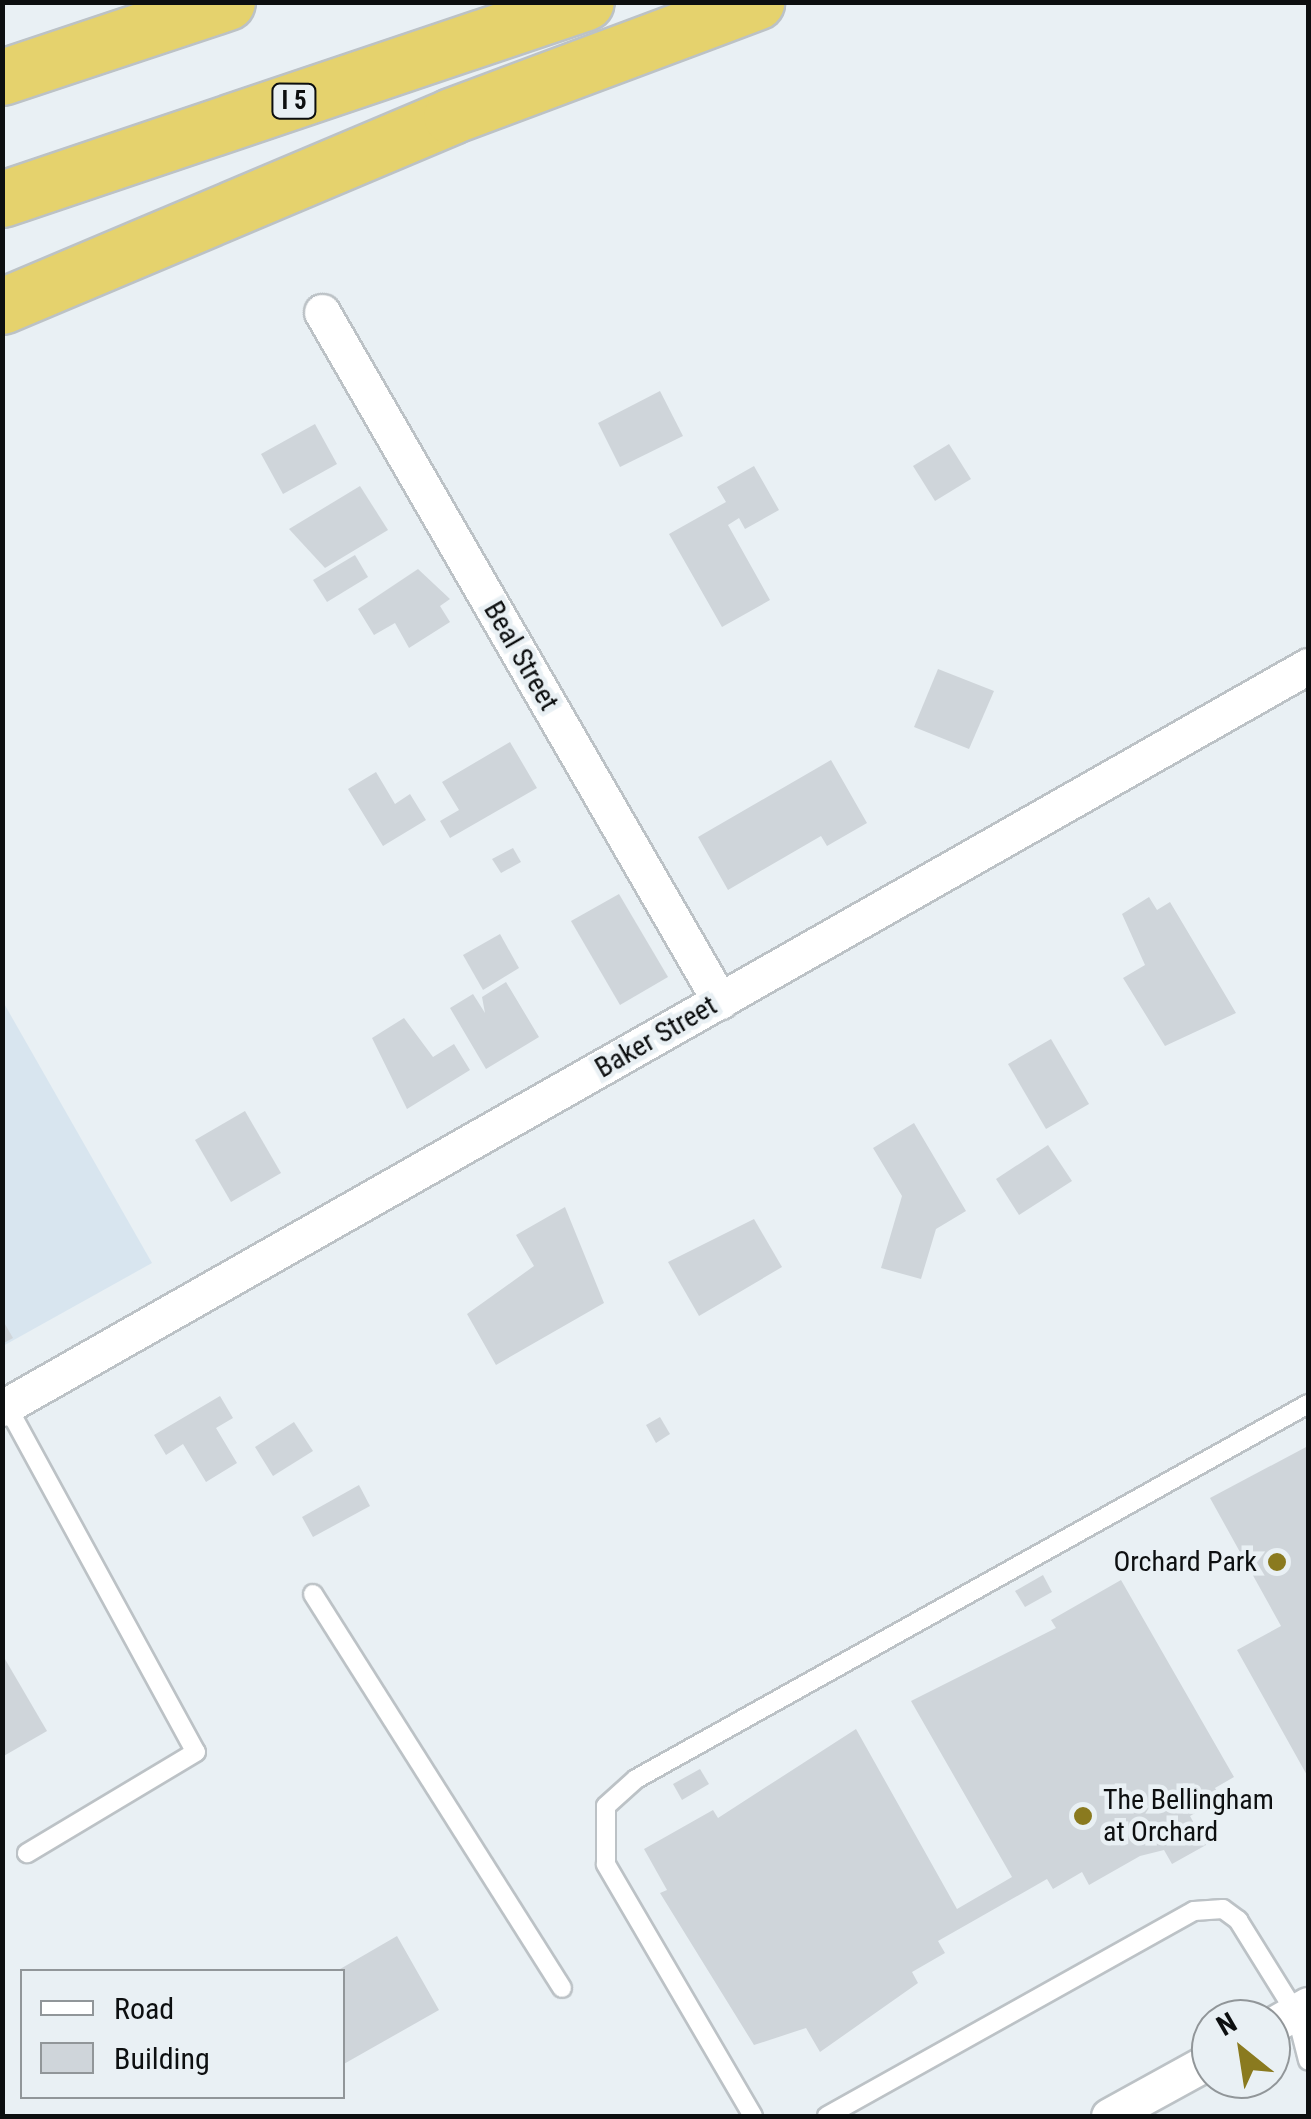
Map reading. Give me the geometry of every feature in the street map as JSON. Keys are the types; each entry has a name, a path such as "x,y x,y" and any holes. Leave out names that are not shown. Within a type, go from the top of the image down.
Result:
{"highway":[{"path":"2,77 227,2"},
{"name":"I 5","path":"2,199 586,2"},
{"path":"2,306 451,116 756,2"}],"street":[{"name":"Beal Street","path":"322,312 720,1001"},
{"name":"Baker Street","path":"4,1407 1308,666"},
{"path":"1109,2116 1191,2071"}],"lane":[{"path":"753,2116 606,1864 606,1806 636,1779 1308,1404"},
{"path":"4,1407 196,1752 27,1853"},
{"path":"313,1594 562,1988"},
{"path":"827,2116 1194,1911 1223,1909 1238,1920 1292,2015 1308,2060"}],"shaded area":[{"path":"2,1000 152,1263 3,1346 2,1346"}],"building":[{"path":"660,391 683,436 620,467 598,423"},
{"path":"315,424 337,464 283,494 261,454"},
{"path":"949,444 971,479 935,501 913,466"},
{"path":"754,466 779,510 745,529 739,518 728,525 770,600 722,627 669,534 726,502 717,487"},
{"path":"360,486 388,530 325,568 289,529"},
{"path":"355,555 368,577 327,602 313,580"},
{"path":"418,569 450,599 440,606 450,622 409,648 395,623 374,635 358,609"},
{"path":"938,669 994,691 969,749 914,727"},
{"path":"510,742 537,788 450,838 440,821 459,810 442,782"},
{"path":"831,760 867,823 827,846 821,836 728,890 698,837"},
{"path":"376,772 395,804 410,794 426,820 383,846 348,789"},
{"path":"513,848 521,862 501,873 492,859"},
{"path":"619,894 668,977 620,1005 571,921"},
{"path":"1149,897 1157,910 1170,902 1236,1013 1165,1046 1123,978 1145,965 1122,914"},
{"path":"500,934 519,968 483,990 463,955"},
{"path":"506,982 539,1037 486,1069 450,1008 473,994 485,1013 482,997"},
{"path":"404,1018 433,1057 454,1044 470,1070 407,1109 372,1038"},
{"path":"1051,1039 1089,1104 1046,1129 1008,1064"},
{"path":"245,1111 281,1173 231,1202 195,1140"},
{"path":"914,1123 966,1211 936,1229 921,1279 881,1268 902,1196 873,1148"},
{"path":"1048,1145 1072,1181 1019,1215 996,1179"},
{"path":"565,1207 604,1303 496,1365 467,1314 534,1266 516,1235"},
{"path":"754,1219 782,1267 699,1316 668,1262"},
{"path":"2,1319 13,1338 2,1344"},
{"path":"220,1396 233,1418 216,1428 237,1463 206,1482 183,1444 166,1455 154,1435"},
{"path":"660,1417 670,1434 656,1443 646,1425"},
{"path":"294,1422 313,1451 273,1476 255,1447"},
{"name":"Orchard Park","path":"1308,1446 1308,1777 1237,1650 1281,1626 1210,1498"},
{"path":"359,1485 370,1506 313,1537 302,1517"},
{"path":"1043,1575 1052,1592 1025,1607 1015,1591"},
{"name":"The Bellingham at Orchard","path":"1121,1580 1234,1777 1215,1788 1221,1798 1190,1816 1206,1845 1172,1864 1164,1850 1140,1856 1089,1885 1082,1872 1053,1889 1047,1879 938,1941 945,1953 912,1972 918,1983 820,2052 806,2028 754,2045 660,1893 667,1890 644,1849 713,1810 718,1818 856,1729 957,1909 1012,1877 911,1701 1056,1628 1051,1620"},
{"path":"2,1654 47,1731 2,1757"},
{"path":"700,1769 709,1784 682,1800 673,1784"},
{"path":"397,1936 439,2010 345,2063 345,1969 340,1969"}],"place":[{"name":"Orchard Park","path":"1277,1562"},
{"name":"The Bellingham at Orchard","path":"1083,1816"}]}
